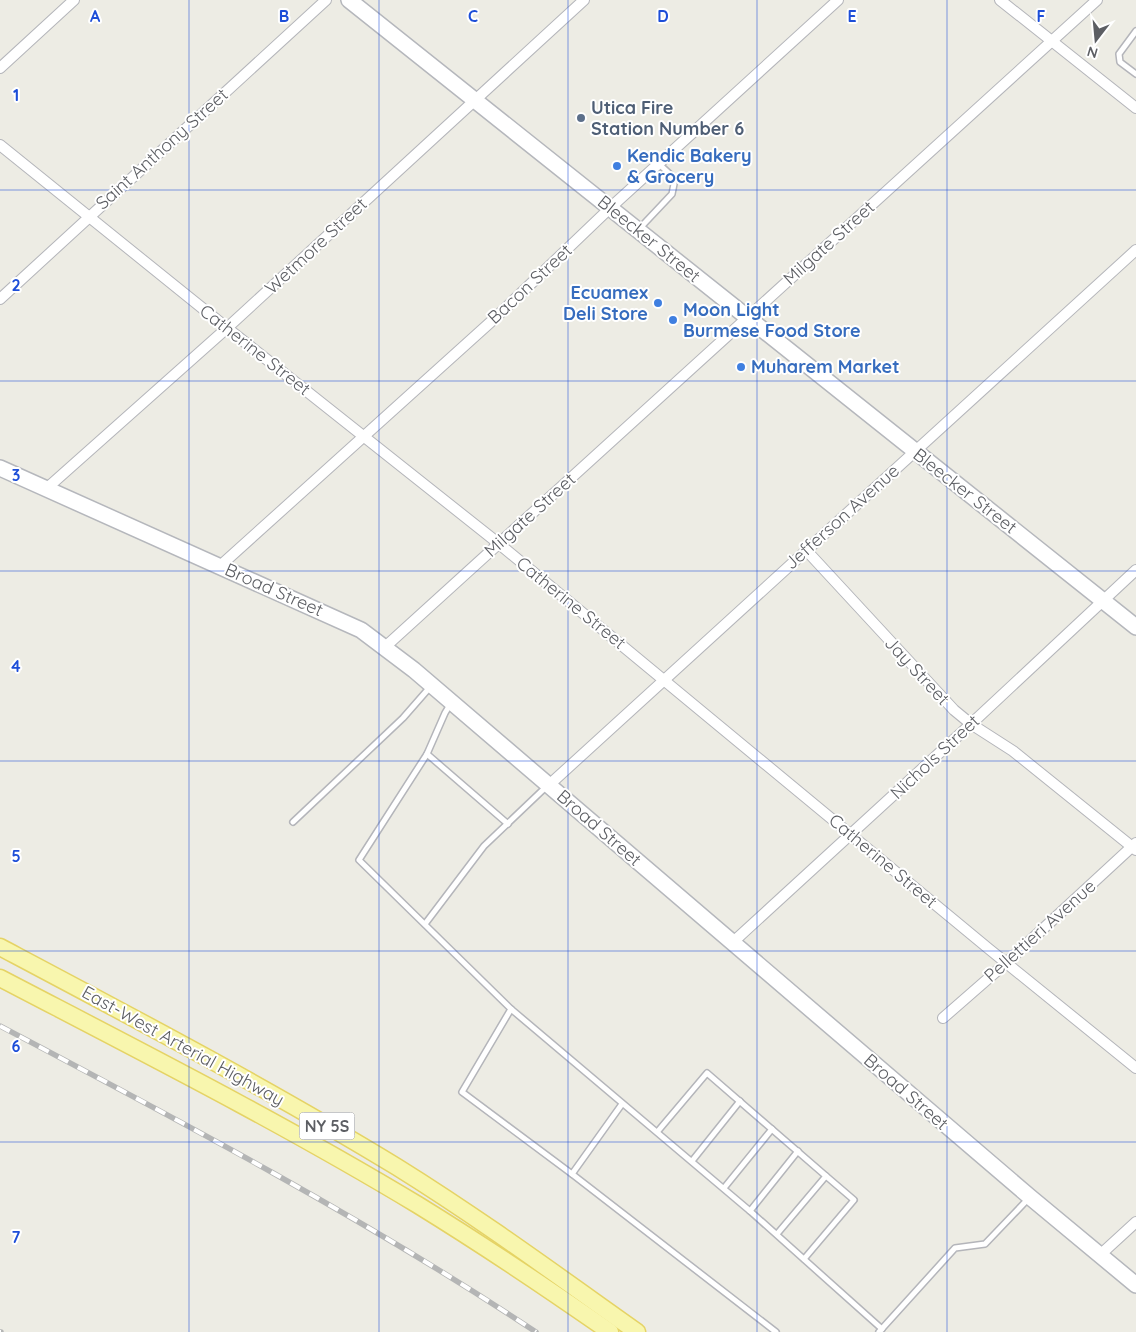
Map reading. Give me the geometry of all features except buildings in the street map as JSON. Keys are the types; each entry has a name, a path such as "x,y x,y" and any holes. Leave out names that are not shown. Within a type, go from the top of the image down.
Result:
{"main road":[{"name":"Bleecker Street","path":"349,0 1136,626"},
{"name":"Broad Street","path":"0,468 361,630 385,647 452,702 1030,1197 1136,1285"},
{"name":"East-West Arterial Highway","path":"0,947 261,1087 398,1168 506,1240 637,1332"},
{"name":"East-West Arterial Highway","path":"0,978 168,1065 418,1205 559,1296 610,1332"}],"street":[{"path":"0,68 74,0"},
{"name":"Saint Anthony Street","path":"0,299 326,0"},
{"name":"Wetmore Street","path":"46,489 227,328 584,0"},
{"name":"Bacon Street","path":"220,566 494,319 610,208 838,0"},
{"path":"1000,0 1136,108"},
{"name":"Milgate Street","path":"385,647 1097,0"},
{"name":"Catherine Street","path":"0,145 498,544 1136,1068"},
{"name":"Jefferson Avenue","path":"548,785 1136,250"},
{"name":"Jay Street","path":"806,550 954,710 971,724 1013,751 1135,846"},
{"name":"Nichols Street","path":"732,943 1136,570"},
{"name":"Pellettieri Avenue","path":"943,1018 1135,846"},
{"path":"1100,1255 1136,1222"}],"lane":[{"path":"1136,31 1119,54 1120,62 1136,74"},
{"path":"638,230 672,194 674,184 672,176 659,164"},
{"path":"293,822 403,718 431,685"},
{"path":"452,702 445,713 427,754 360,860 511,1009 750,1210 881,1331 955,1248 985,1244 1030,1197"},
{"path":"427,754 508,824"},
{"path":"426,924 484,846 548,785"},
{"path":"511,1009 462,1092 572,1174 776,1332"},
{"path":"658,1131 708,1073 854,1200 804,1259"},
{"path":"692,1161 740,1101"},
{"path":"572,1174 622,1104"},
{"path":"724,1188 772,1129"},
{"path":"750,1210 798,1152"},
{"path":"777,1234 826,1176"}],"railway":[{"path":"0,1026 136,1098 339,1210 536,1332"}],"place":[{"name":"Utica Fire Station Number 6","path":"581,118"},
{"name":"Kendic Bakery & Grocery","path":"617,166"},
{"name":"Ecuamex Deli Store","path":"658,303"},
{"name":"Moon Light Burmese Food Store","path":"673,320"},
{"name":"Muharem Market","path":"741,367"}]}
